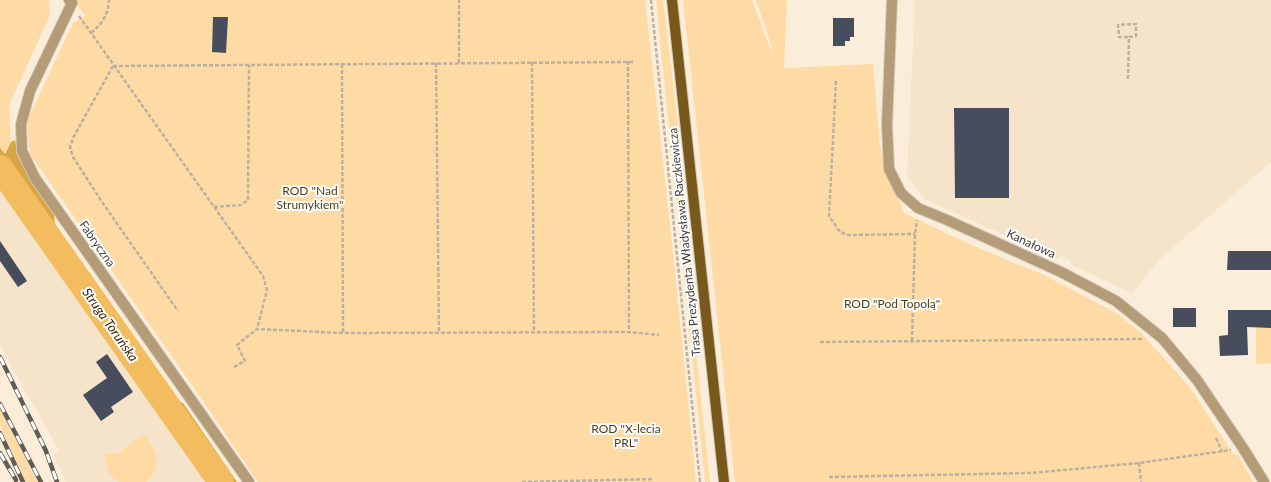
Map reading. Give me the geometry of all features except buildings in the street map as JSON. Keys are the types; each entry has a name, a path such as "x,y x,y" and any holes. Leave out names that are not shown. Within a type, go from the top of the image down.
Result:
{"main road":[{"name":"Trasa Prezydenta Władysława Raczkiewicza","path":"672,0 724,482"}],"street":[{"name":"Kanałowa","path":"892,0 887,125 889,169 901,193 918,208 1061,272 1116,301 1162,338 1197,380 1264,482"},
{"name":"Fabryczna","path":"70,2 30,91 21,124 22,151 35,178 249,482"}],"path":[{"path":"91,33 99,27 104,20 108,9 109,0"},
{"path":"459,0 459,63"},
{"path":"650,0 700,482"},
{"path":"70,2 113,66 263,276 267,290 257,329 238,346 245,361 234,367"},
{"path":"1136,24 1136,36 1129,37 1119,37 1118,25 1136,24"},
{"path":"1128,78 1129,37"},
{"path":"628,61 629,332"},
{"path":"532,62 534,333"},
{"path":"113,66 635,62"},
{"path":"436,63 439,333"},
{"path":"342,64 342,333"},
{"path":"214,207 241,205 248,200 249,65"},
{"path":"113,66 73,138 70,147 73,157 102,202 178,311"},
{"path":"836,81 828,216 840,232 849,235 915,234"},
{"path":"912,341 915,234 918,208"},
{"path":"257,329 342,333 629,332 659,335"},
{"path":"820,342 1162,338"},
{"path":"1216,438 1222,452"},
{"path":"830,477 1031,472 1139,463 1243,448"},
{"path":"1139,463 1141,482"},
{"path":"522,482 654,479"}],"shaded area":[{"path":"915,0 1271,0 1271,162 1160,259 1132,293 1071,265 1070,260 1061,256 1057,259 925,199 907,177"},
{"path":"15,140 19,159 54,212 55,229 161,386 150,392 0,182 0,148 5,154 11,142"},
{"path":"0,182 150,392 179,440 214,482 66,482 53,454 59,450 0,344"},
{"path":"172,399 183,403 237,482 214,482 179,440 158,406"}],"green space":[{"path":"0,0 49,0 50,15 9,105 11,142 4,154 0,148"},
{"name":"ROD \"Nad Strumykiem\"","path":"74,0 645,0 673,253 696,482 258,482 30,154 27,121 73,23 85,16"},
{"path":"656,0 663,0 678,126 689,253 690,297 710,482 705,482"},
{"name":"ROD \"Pod Topolą\"","path":"683,0 752,0 773,56 770,41 756,0 787,0 784,68 873,64 880,146 883,159 904,213 967,243 1040,273 1118,314 1142,334 1189,386 1233,454 1238,455 1253,482 735,482"},
{"path":"1256,328 1271,328 1271,363 1256,364"},
{"path":"0,408 37,482 25,482 0,425"},
{"path":"144,434 157,458 157,464 152,476 146,482 119,482 115,480 108,470 105,454 118,453"}],"waterway":[{"name":"Struga Toruńska","path":"0,168 221,482"}],"railway":[{"path":"0,357 46,451 57,482"},
{"path":"0,404 41,482"},
{"path":"0,433 23,482"},
{"path":"0,453 16,480"}],"park label":[{"name":"ROD \"X-lecia PRL\"","path":"626,436"}]}
